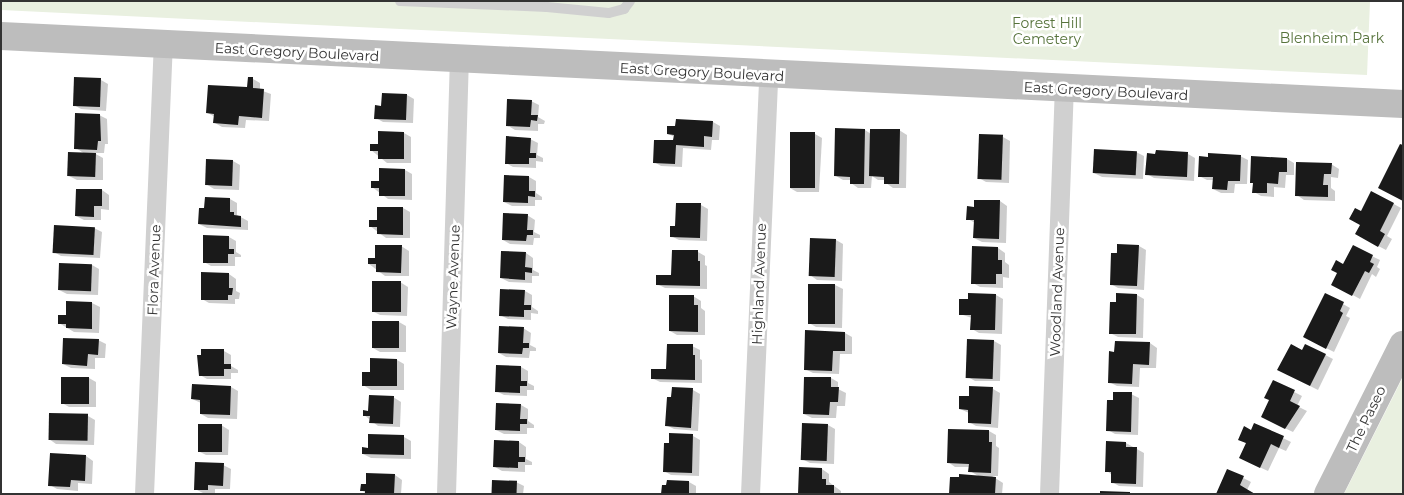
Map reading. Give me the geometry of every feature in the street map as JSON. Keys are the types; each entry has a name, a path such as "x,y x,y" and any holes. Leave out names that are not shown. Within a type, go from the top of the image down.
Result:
{"main road":[{"name":"East Gregory Boulevard","path":"1,36 163,46 1064,90 1403,104"},
{"name":"The Paseo","path":"1328,494 1403,345"}],"street":[{"name":"Flora Avenue","path":"144,494 163,46"},
{"name":"Wayne Avenue","path":"446,494 459,60"},
{"name":"Highland Avenue","path":"750,494 768,75"},
{"name":"Woodland Avenue","path":"1050,494 1064,90"}],"lane":[{"path":"400,1 538,7 609,13 624,9 630,1"}],"green space":[{"name":"Forest Hill Cemetery","path":"1,1 1370,1 1367,75 1,10"},
{"path":"1403,377 1402,494 1344,494"}],"building":[{"path":"74,77 101,78 100,107 73,106"},
{"path":"248,77 253,77 253,88 264,89 262,118 239,116 238,125 213,123 214,114 206,113 208,85 247,87"},
{"path":"382,93 407,94 406,120 374,119 375,105 381,106"},
{"path":"507,99 532,100 531,115 538,115 537,121 531,120 530,127 506,126"},
{"path":"75,113 100,114 101,141 98,141 97,150 74,149"},
{"path":"676,119 713,121 712,137 704,136 704,147 676,145 675,164 653,163 654,140 673,140 674,135 667,134 667,126 675,126"},
{"path":"835,128 865,129 864,184 850,184 850,177 834,176"},
{"path":"870,129 900,129 899,184 884,184 884,177 869,176"},
{"path":"378,131 404,132 404,159 378,159 378,151 370,151 370,144 378,144"},
{"path":"790,132 815,132 815,188 790,188"},
{"path":"979,134 1003,135 1001,180 977,179"},
{"path":"506,136 531,138 530,153 536,153 536,158 529,158 529,164 505,164"},
{"path":"1400,144 1403,145 1403,201 1378,188"},
{"path":"1094,149 1137,151 1136,175 1093,173"},
{"path":"1156,150 1188,152 1187,177 1145,175 1147,153 1155,154"},
{"path":"68,152 96,153 95,177 67,176"},
{"path":"1208,153 1241,155 1240,181 1228,181 1227,190 1212,189 1213,177 1198,177 1199,156 1208,157"},
{"path":"1251,156 1287,158 1287,172 1279,172 1278,184 1267,183 1267,193 1252,193 1253,183 1250,183"},
{"path":"206,159 233,160 232,186 205,185"},
{"path":"1296,162 1332,163 1331,174 1324,174 1323,185 1328,185 1328,197 1295,196"},
{"path":"379,168 405,169 405,196 379,196 379,188 371,188 371,181 379,181"},
{"path":"504,175 529,176 529,191 535,191 535,197 528,196 528,203 503,202"},
{"path":"76,189 102,189 102,206 94,206 94,217 75,216"},
{"path":"1371,191 1394,203 1380,231 1385,234 1378,247 1355,234 1360,225 1349,219 1355,208 1361,211"},
{"path":"205,197 230,198 230,212 241,216 241,227 198,224 199,208 204,208"},
{"path":"974,200 1000,200 999,239 973,238 974,220 966,220 967,206 974,207"},
{"path":"676,203 701,203 700,238 670,237 670,226 675,226"},
{"path":"377,207 403,207 403,235 377,234 377,227 369,227 369,220 377,220"},
{"path":"503,213 528,214 527,230 533,230 533,235 527,235 526,241 502,240"},
{"path":"54,225 95,227 93,255 53,253"},
{"path":"203,235 229,236 229,249 234,249 234,254 228,254 228,263 203,263"},
{"path":"810,238 836,239 835,277 809,276"},
{"path":"1117,244 1139,245 1137,286 1110,285 1111,253 1117,253"},
{"path":"375,245 402,245 401,273 376,272 376,264 368,264 368,258 375,258"},
{"path":"1353,245 1373,255 1370,262 1374,264 1369,273 1365,271 1352,296 1331,285 1337,273 1331,270 1336,260 1343,264"},
{"path":"972,246 998,247 998,260 1002,260 1002,274 996,274 996,284 971,284"},
{"path":"672,250 698,250 700,286 656,285 656,275 671,275"},
{"path":"501,251 526,252 525,267 532,268 532,273 525,272 525,280 500,278"},
{"path":"59,263 92,264 91,291 58,290"},
{"path":"201,272 229,273 229,288 233,288 232,295 228,295 228,300 201,300"},
{"path":"372,281 401,281 401,312 372,312"},
{"path":"808,284 835,284 835,324 808,324"},
{"path":"500,289 525,290 524,305 531,305 531,310 524,310 524,317 499,316"},
{"path":"968,293 996,294 995,330 970,330 971,315 959,315 959,299 968,299"},
{"path":"1116,293 1137,294 1136,334 1109,334 1110,302 1116,302"},
{"path":"1325,293 1344,302 1340,311 1343,313 1326,349 1303,337"},
{"path":"669,295 694,295 694,305 698,305 698,332 669,331"},
{"path":"66,301 92,302 92,329 66,328 66,324 58,324 58,315 66,315"},
{"path":"372,321 399,321 399,348 372,348"},
{"path":"499,326 524,327 523,343 529,343 529,348 523,348 522,354 498,353"},
{"path":"805,330 845,332 845,351 833,351 832,371 804,370"},
{"path":"63,338 99,339 98,355 88,354 87,366 62,364"},
{"path":"967,339 994,340 993,379 966,378"},
{"path":"1115,341 1150,342 1149,365 1133,364 1132,384 1108,383 1109,351 1114,352"},
{"path":"667,344 693,344 695,380 651,379 651,369 666,369"},
{"path":"1291,344 1302,350 1305,344 1326,354 1310,386 1277,370"},
{"path":"201,349 224,349 224,364 231,364 231,369 224,369 224,376 199,376 197,355 201,355"},
{"path":"370,358 397,359 397,386 362,386 362,372 370,372"},
{"path":"496,365 521,366 521,381 527,381 527,386 520,386 520,393 495,392"},
{"path":"61,377 89,377 89,404 61,404"},
{"path":"804,377 831,377 831,387 839,387 838,402 830,402 829,415 803,414"},
{"path":"1273,380 1295,390 1290,401 1300,406 1285,429 1261,417 1269,400 1264,398"},
{"path":"192,384 231,386 230,415 200,414 200,400 191,399"},
{"path":"969,386 993,387 991,424 968,423 968,410 959,409 959,396 969,396"},
{"path":"672,387 693,388 691,428 665,426 667,397 671,397"},
{"path":"1113,392 1132,392 1131,432 1106,431 1107,400 1113,400"},
{"path":"369,395 394,396 393,424 369,423 370,416 363,416 363,410 368,411"},
{"path":"496,403 521,404 520,419 527,419 527,424 520,424 520,431 495,430"},
{"path":"49,413 88,414 88,441 49,440"},
{"path":"802,423 828,424 827,461 801,460"},
{"path":"1254,423 1284,436 1279,448 1271,444 1260,468 1239,458 1246,443 1238,440 1244,426 1251,430"},
{"path":"198,424 222,424 222,452 198,452"},
{"path":"948,429 989,430 989,442 992,442 991,473 968,472 969,464 947,463"},
{"path":"669,433 693,434 692,473 663,472 664,443 669,443"},
{"path":"368,434 404,435 404,455 362,454 362,447 368,448"},
{"path":"494,440 519,441 519,457 525,457 525,462 518,462 518,468 493,467"},
{"path":"1106,441 1126,442 1126,447 1137,447 1136,484 1111,483 1111,472 1105,472"},
{"path":"50,453 86,455 85,481 71,480 70,487 48,486"},
{"path":"195,462 224,463 223,486 208,485 208,490 194,490"},
{"path":"799,467 822,468 822,479 826,479 826,485 834,485 834,494 798,494"},
{"path":"1227,469 1244,476 1240,485 1255,494 1216,494"},
{"path":"366,473 395,474 394,494 365,494 365,491 360,491 361,484 366,484"},
{"path":"959,474 996,477 995,494 949,494 950,477 959,477"},
{"path":"492,480 517,481 517,494 492,494"},
{"path":"667,480 689,481 689,494 661,494 662,485 666,485"},
{"path":"1100,491 1130,492 1130,494 1100,494"}],"park label":[{"name":"Blenheim Park","path":"1332,38"}]}
